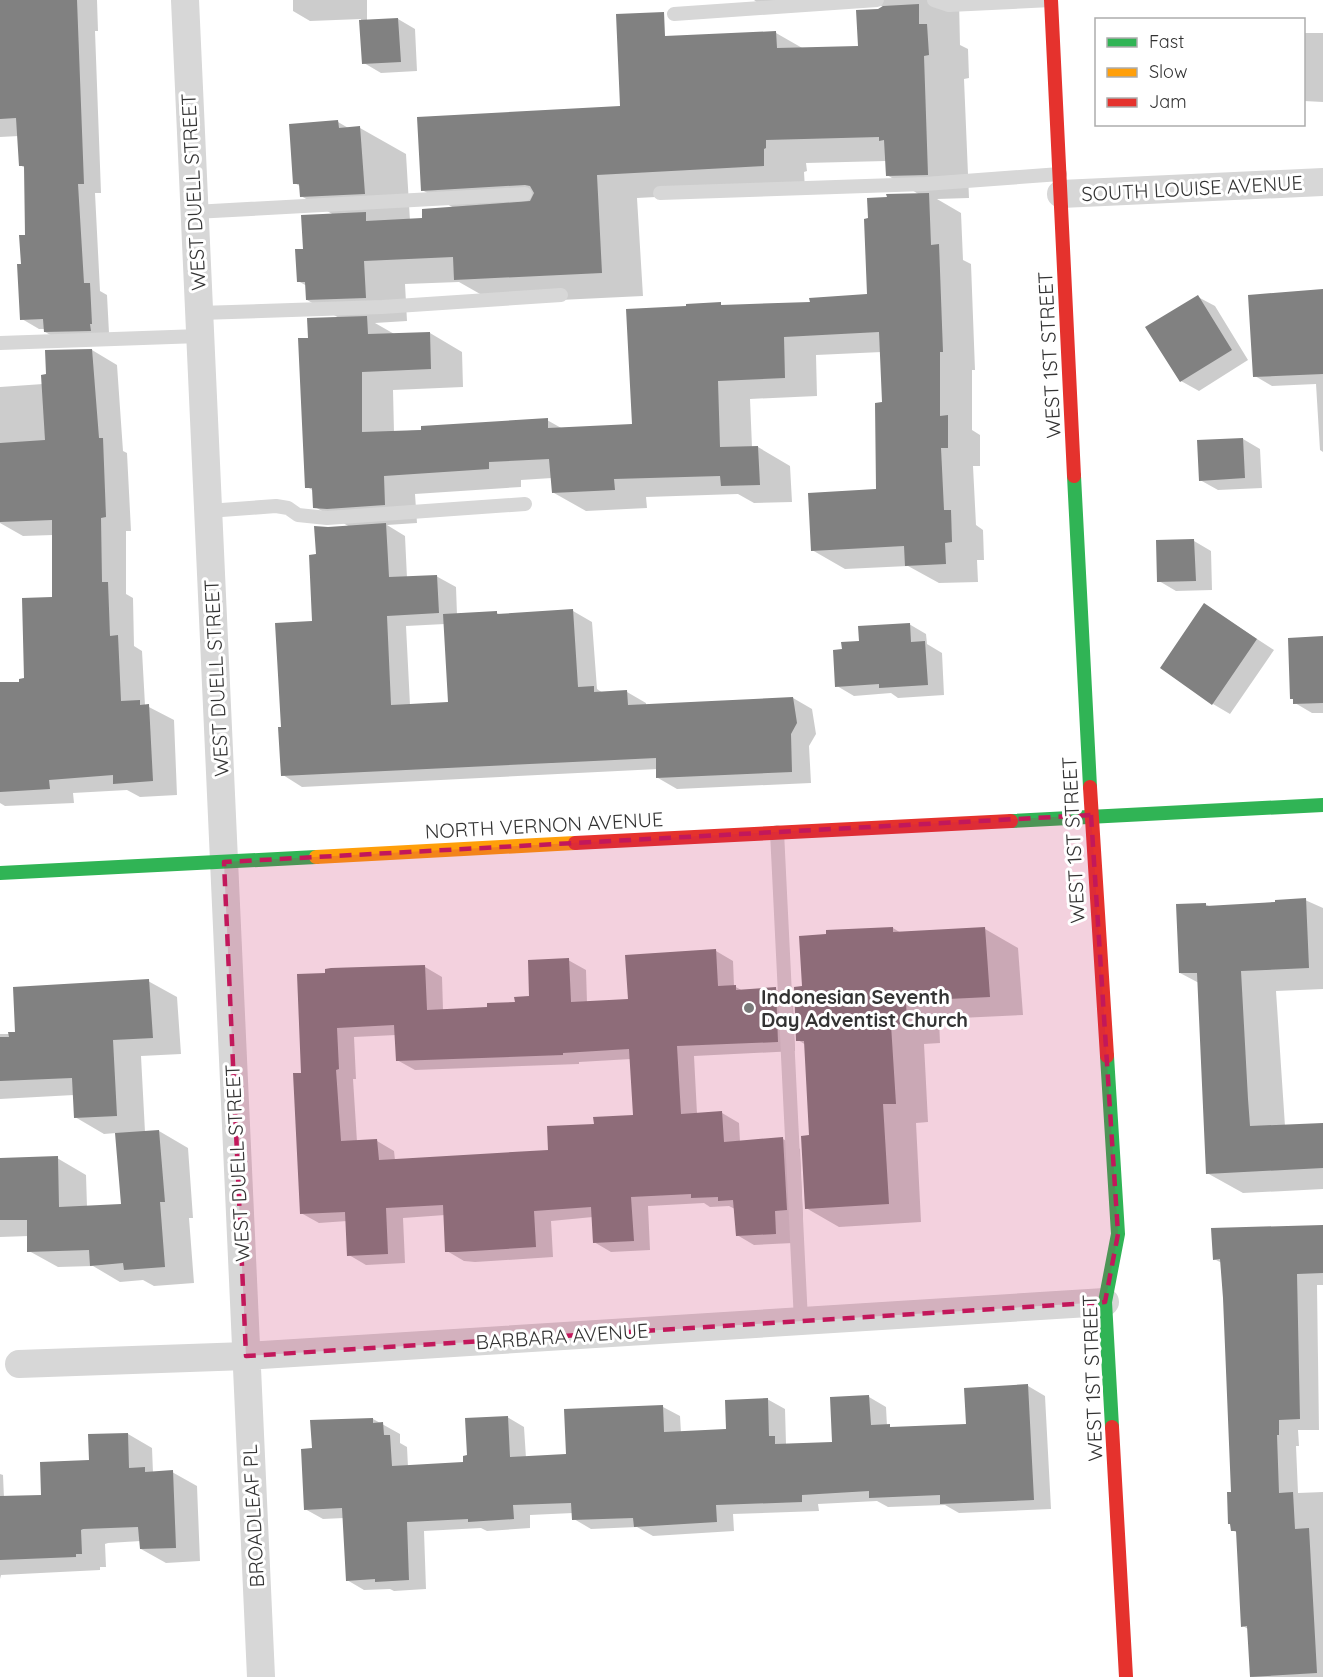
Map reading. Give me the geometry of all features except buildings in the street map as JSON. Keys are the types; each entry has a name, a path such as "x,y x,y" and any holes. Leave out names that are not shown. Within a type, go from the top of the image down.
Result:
{"street":[{"name":"WEST DUELL STREET","path":"185,0 246,1356"},
{"name":"WEST 1ST STREET","path":"1051,0 1091,815 1118,1234 1106,1302 1126,1677"},
{"name":"SOUTH LOUISE AVENUE","path":"1060,184 1323,182"},
{"name":"NORTH VERNON AVENUE","path":"0,873 1091,815 1323,805"},
{"name":"BARBARA AVENUE","path":"19,1364 246,1356 1106,1302"},
{"name":"BROADLEAF PL","path":"246,1356 261,1677"}],"lane":[{"path":"674,14 877,0"},
{"path":"934,0 949,5 1051,0"},
{"path":"660,193 925,184 1060,184"},
{"path":"194,212 525,194"},
{"path":"0,343 382,307 561,295"},
{"path":"208,512 276,506 288,508 298,515 327,518 525,504"},
{"path":"777,832 801,1322"}],"highlighted area":[{"path":"1091,815 1118,1234 1105,1302 246,1356 224,862"}],"traffic: fast":[{"path":"1074,476 1090,787"},
{"path":"1011,821 1323,805"},
{"path":"0,873 316,857"},
{"path":"1107,1056 1118,1234 1105,1302 1112,1427"}],"traffic: slow":[{"path":"316,857 575,843"}],"traffic: jam":[{"path":"1051,0 1074,476"},
{"path":"1090,787 1107,1056"},
{"path":"575,843 1011,821"},
{"path":"1112,1427 1126,1677"}],"place":[{"name":"Indonesian Seventh Day Adventist Church","path":"749,1008"}]}
